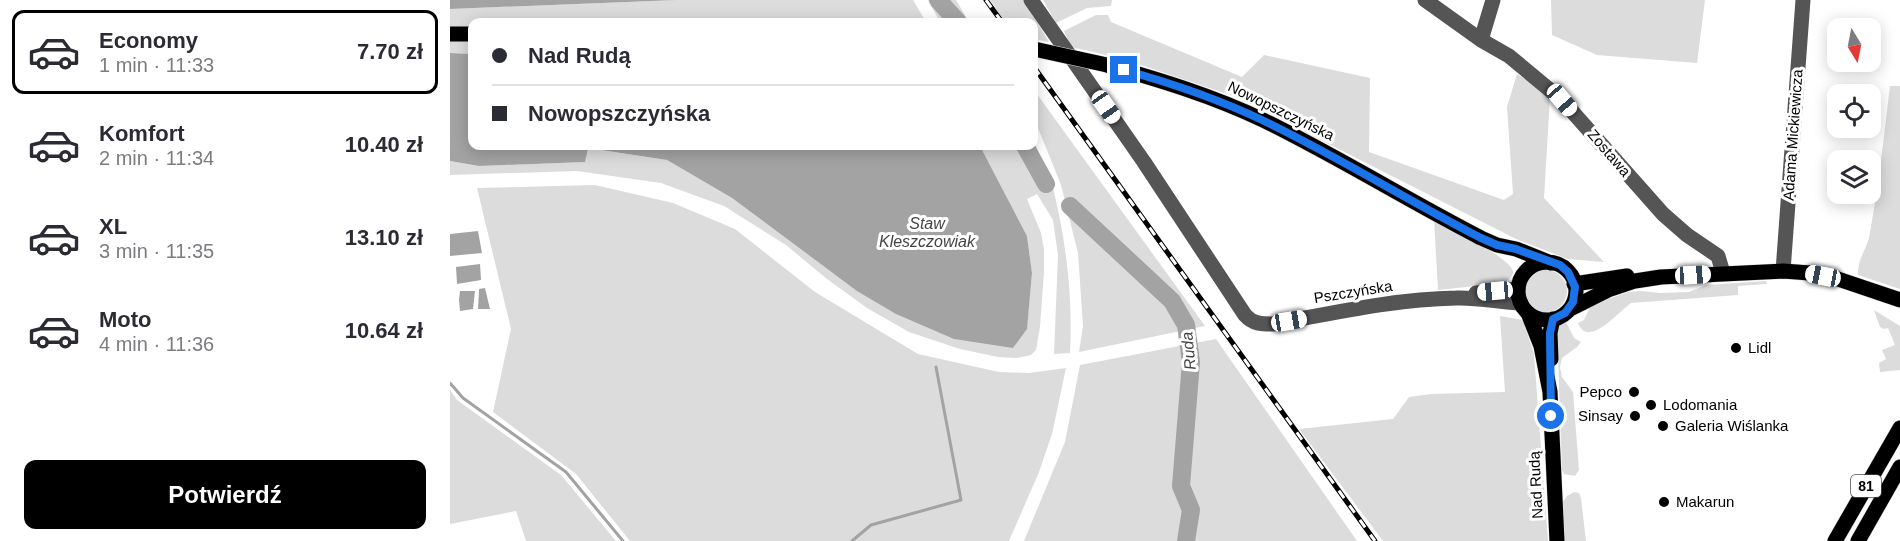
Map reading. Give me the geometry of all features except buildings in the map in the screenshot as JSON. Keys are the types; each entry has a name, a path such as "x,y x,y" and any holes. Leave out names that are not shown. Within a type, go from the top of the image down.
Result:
{"main road":[{"path":"450,34 468,34"},
{"name":"Nowopszczyńska","path":"1038,50 1158,79 1212,98 1262,120 1497,245 1514,260 1523,274"},
{"name":"Nowopszczyńska","path":"1497,245 1516,249 1551,263"},
{"path":"1570,309 1574,298 1574,284 1571,276 1563,267 1551,263 1536,265 1523,274 1522,302 1541,319 1553,319 1608,291 1635,281 1724,273 1782,271 1810,273 1834,278 1900,300"},
{"path":"1574,284 1634,275 1661,277"},
{"path":"1875,293 1900,312"},
{"name":"Nad Rudą","path":"1522,302 1541,346 1550,392 1557,541"},
{"name":"Nad Rudą","path":"1550,392 1552,373 1550,333 1553,319"},
{"name":"81","path":"1835,541 1900,428"},
{"name":"81","path":"1858,541 1900,467"}],"street":[{"name":"Pszczyńska","path":"1031,0 1132,144 1245,315 1254,322 1273,324 1389,305 1459,298 1477,293 1522,302"},
{"name":"Zostawa","path":"1425,0 1481,40 1509,56 1562,100 1663,214 1687,235 1718,256 1724,273"},
{"path":"1481,40 1492,0"},
{"name":"Adama Mickiewicza","path":"1782,271 1803,0"}],"shaded area":[{"path":"677,0 913,0 924,18 468,18 468,26 450,26 450,9"},
{"path":"928,0 956,0 967,18 938,18"},
{"path":"990,0 1024,0 1035,18 1002,18"},
{"path":"1043,0 1112,0 1111,6 1087,8 1056,23"},
{"path":"1551,0 1705,0 1697,63 1597,55 1552,35"},
{"path":"1096,15 1108,15 1111,22 1242,77 1264,55 1370,78 1369,152 1504,200 1513,194 1507,107 1517,74 1545,91 1550,97 1544,198 1604,262 1568,259 1516,239 1236,97 1120,58 1071,47 1064,31"},
{"path":"1038,24 1049,42 1038,40"},
{"path":"450,41 468,41 468,54 450,53"},
{"path":"1890,86 1900,86 1900,289 1858,275 1859,264 1869,238 1874,204 1881,204 1881,159"},
{"path":"1038,96 1205,326 1079,352 1083,326 1078,253 1061,185 1038,128"},
{"path":"587,150 667,160 732,198 833,273 1013,348 1027,326 1032,273 1027,236 982,150 1038,150 1050,178 1061,226 1069,289 1070,353 1054,354 1058,255 1053,220 1037,194 1027,199 1041,233 1044,249 1040,327 1036,350 1031,355 1017,358 998,357 960,349 909,332 867,308 786,245 724,206 661,183 577,171 450,175 450,161 479,166 585,162"},
{"path":"595,185 673,203 735,229 815,292 918,354 999,372 1029,373 1066,368 1052,434 1039,472 1009,541 630,541 576,474 493,412 511,329 477,188"},
{"path":"1434,219 1502,259 1513,272 1511,277 1504,283 1438,290"},
{"path":"1546,270 1554,271 1561,276 1566,283 1566,299 1561,306 1554,311 1546,312 1538,311 1531,306 1526,299 1525,291 1526,283 1531,276 1538,271"},
{"path":"1766,281 1767,284 1738,286 1738,295 1631,303 1603,326 1589,332 1583,330 1578,323 1584,320 1591,305 1628,292 1689,292 1706,285"},
{"path":"1874,310 1900,326 1900,370 1880,372 1879,363 1886,359 1882,350 1895,345 1888,328 1880,327"},
{"path":"1500,316 1523,320 1534,354 1548,541 1383,541 1299,429 1393,419 1409,397 1431,394 1505,392"},
{"path":"1562,321 1566,322 1574,338 1581,342 1562,358 1560,367 1562,377 1573,392 1579,470 1575,476 1564,474 1562,470 1557,331"},
{"path":"1216,339 1357,541 1024,541 1065,442 1080,365"},
{"path":"450,390 457,400 561,475 616,541 526,541 516,511 450,524"},
{"path":"1574,492 1579,493 1581,498 1586,541 1565,541 1563,502"}],"water":[{"path":"450,0 677,0 450,9"},
{"name":"Staw Kleszczowiak","path":"450,53 468,54 468,150 588,150 585,162 479,166 450,161"},
{"name":"Staw Kleszczowiak","path":"601,150 982,150 1027,236 1032,273 1027,329 1013,348 954,339 896,314 857,291 732,198 667,160"},
{"path":"478,231 482,253 450,256 450,234"},
{"path":"480,264 481,280 457,284 456,267"},
{"path":"485,288 490,309 478,309 479,289"},
{"path":"460,291 475,291 473,309 460,311"}],"waterway":[{"name":"Ruda","path":"938,0 954,18"},
{"name":"Ruda","path":"1027,150 1046,184"},
{"name":"Ruda","path":"1070,206 1172,301 1186,325 1191,362 1181,486 1191,510 1186,541"},
{"path":"852,541 871,525 961,500 936,367"},
{"path":"450,383 463,398 566,472 623,541"}],"railway":[{"path":"986,0 999,18"},
{"path":"1038,73 1375,541"}],"place":[{"name":"Lidl","path":"1736,348"},
{"name":"Pepco","path":"1634,392"},
{"name":"Lodomania","path":"1651,405"},
{"name":"Sinsay","path":"1635,416"},
{"name":"Galeria Wiślanka","path":"1663,426"},
{"name":"Makarun","path":"1664,502"}],"route":[{"path":"1124,70 1212,98 1262,120 1481,238 1563,267 1573,280 1575,295 1570,309 1553,319 1550,333 1551,416"}]}
